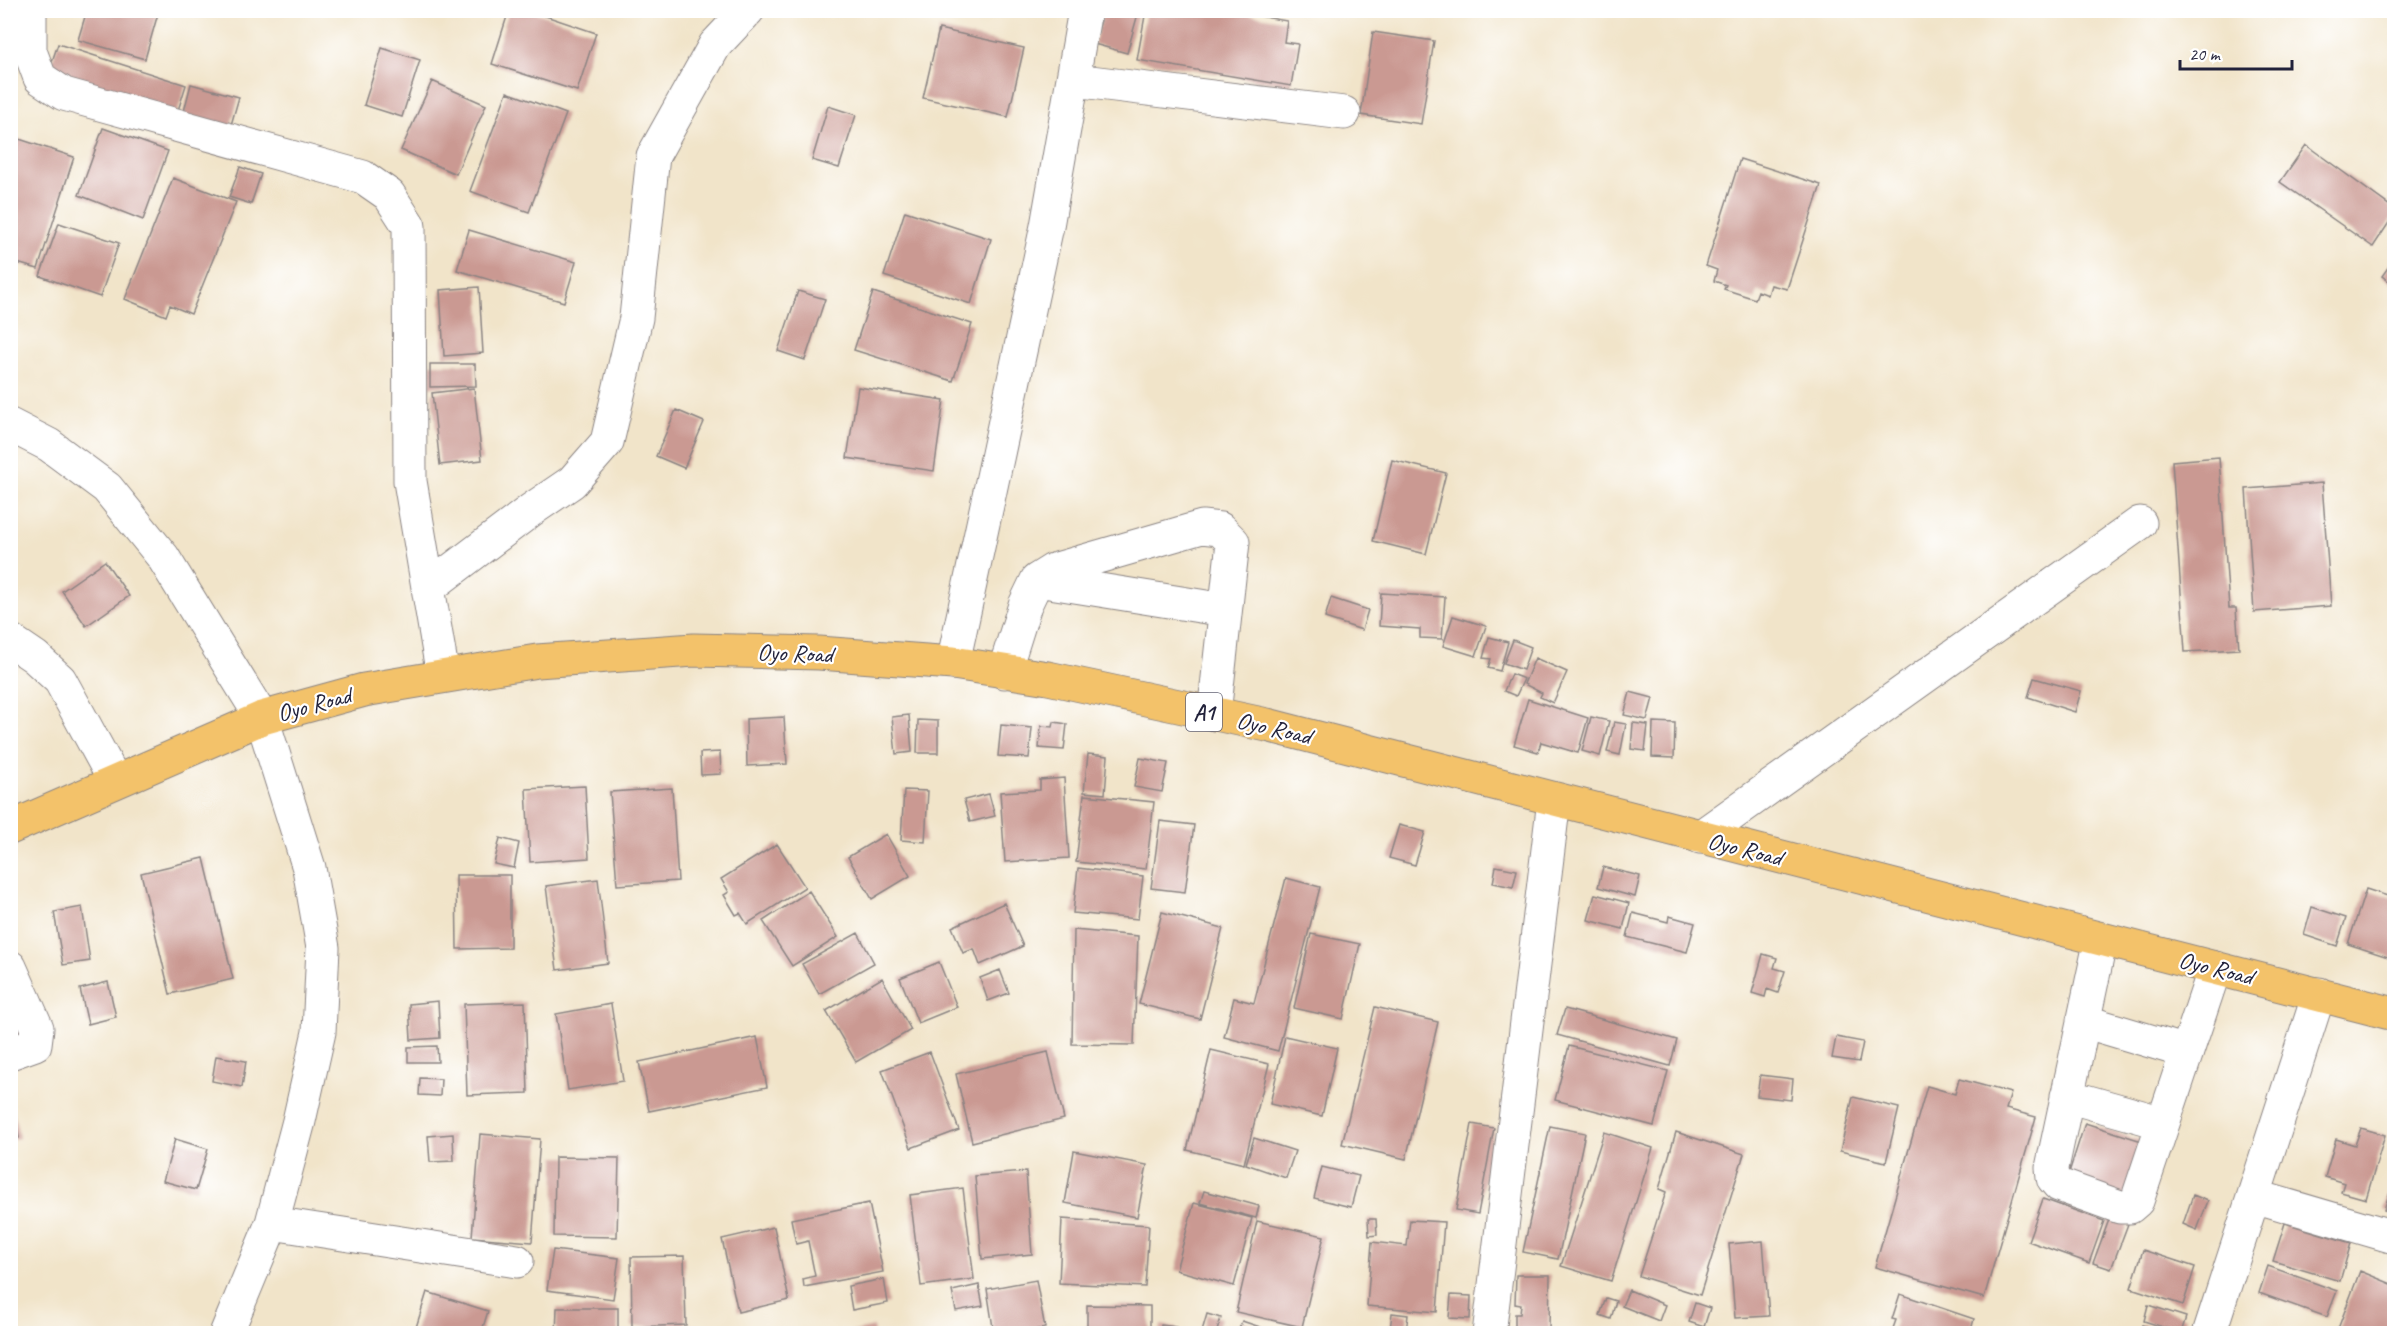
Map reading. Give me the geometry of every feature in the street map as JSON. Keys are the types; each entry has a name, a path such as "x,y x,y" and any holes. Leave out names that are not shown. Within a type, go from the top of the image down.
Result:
{"highway":[{"name":"Oyo Road","path":"10,828 262,718 364,690 537,661 694,650 819,652 953,663 1048,678 1267,725 2394,1014"}],"street":[{"path":"30,10 30,51 40,78 64,94 363,177 389,195 409,226 410,481 443,676"},
{"path":"428,588 572,482 608,442 636,318 653,156 715,45 748,10"},
{"path":"953,663 1047,226 1085,10"},
{"path":"1074,80 1344,112"},
{"path":"10,425 49,445 107,488 164,557 262,718 309,868 323,948 320,1032 272,1223 226,1334"},
{"path":"1700,837 2140,523"},
{"path":"1004,672 1025,605 1036,580 1053,570 1202,527 1220,529 1233,542 1214,714"},
{"path":"1036,580 1225,610"},
{"path":"10,640 35,657 60,680 115,781"},
{"path":"1490,1334 1554,800"},
{"path":"2101,939 2052,1168 2053,1178 2059,1185 2120,1207 2130,1207 2137,1201 2215,968"},
{"path":"10,967 37,1028 35,1044 10,1053"},
{"path":"2209,1334 2319,994"},
{"path":"2083,1021 2187,1052"},
{"path":"2067,1096 2163,1123"},
{"path":"2253,1196 2394,1237"},
{"path":"272,1223 517,1261"}],"building":[{"path":"87,10 159,10 145,59 78,40"},
{"path":"509,10 528,10 596,33 577,91 492,64"},
{"path":"1104,10 1139,10 1127,53 1094,44"},
{"path":"1146,10 1226,10 1287,21 1284,42 1298,44 1291,86 1137,60"},
{"path":"939,29 1024,48 1008,117 923,98"},
{"path":"1373,32 1434,41 1421,124 1361,115"},
{"path":"58,44 186,85 176,117 47,76"},
{"path":"382,48 420,60 402,117 364,105"},
{"path":"432,81 486,105 456,174 401,150"},
{"path":"191,84 239,97 229,132 182,119"},
{"path":"507,92 566,114 529,212 470,191"},
{"path":"828,106 856,115 839,168 812,160"},
{"path":"103,128 168,151 143,220 79,195"},
{"path":"10,136 74,157 38,269 10,261"},
{"path":"2306,145 2394,209 2394,215 2373,247 2280,182"},
{"path":"1740,159 1821,185 1787,289 1771,285 1768,295 1758,291 1755,299 1724,289 1726,285 1714,281 1717,270 1706,266"},
{"path":"240,167 261,174 251,204 229,197"},
{"path":"173,178 236,202 191,314 170,305 166,316 125,299"},
{"path":"905,211 991,239 971,304 884,276"},
{"path":"59,223 119,243 100,297 40,276"},
{"path":"469,230 576,262 564,302 457,270"},
{"path":"2394,259 2394,285 2382,276"},
{"path":"479,287 483,353 444,356 440,290"},
{"path":"798,291 825,299 805,360 778,351"},
{"path":"873,292 972,324 953,381 854,350"},
{"path":"430,364 475,364 476,386 430,387"},
{"path":"858,387 944,400 934,471 847,458"},
{"path":"474,388 482,460 440,465 432,393"},
{"path":"676,410 704,422 684,468 656,456"},
{"path":"2219,457 2229,608 2236,608 2239,649 2185,652 2172,461"},
{"path":"1392,460 1446,473 1426,554 1373,541"},
{"path":"2322,483 2331,606 2254,612 2246,489"},
{"path":"105,561 129,596 86,626 62,591"},
{"path":"1381,593 1445,597 1442,639 1420,638 1420,629 1379,626"},
{"path":"1331,598 1368,610 1362,630 1325,618"},
{"path":"1453,616 1486,626 1476,656 1443,646"},
{"path":"1489,637 1508,642 1500,671 1488,668 1491,659 1483,658"},
{"path":"1513,640 1531,647 1523,670 1504,663"},
{"path":"1535,658 1567,672 1553,703 1540,697 1542,693 1524,684"},
{"path":"1511,674 1524,679 1516,696 1504,691"},
{"path":"2034,678 2081,691 2075,712 2028,697"},
{"path":"1630,692 1653,698 1647,720 1624,715"},
{"path":"1528,699 1588,718 1578,753 1541,742 1538,752 1514,745"},
{"path":"909,715 912,752 896,754 892,717"},
{"path":"784,717 787,764 747,766 746,719"},
{"path":"1591,717 1609,721 1600,756 1582,751"},
{"path":"918,720 938,721 938,753 917,753"},
{"path":"1054,722 1067,724 1064,750 1039,748 1041,726 1053,727"},
{"path":"1614,722 1626,724 1620,755 1607,752"},
{"path":"1653,722 1675,723 1674,758 1652,757"},
{"path":"1633,723 1648,725 1645,751 1631,749"},
{"path":"1001,725 1032,728 1029,758 998,756"},
{"path":"720,752 721,774 701,775 700,753"},
{"path":"1088,754 1108,756 1105,794 1084,792"},
{"path":"1140,758 1168,763 1162,792 1134,787"},
{"path":"1064,778 1069,858 1005,862 1000,792 1040,790 1040,780"},
{"path":"585,786 589,858 530,862 526,789"},
{"path":"672,788 678,881 617,885 610,792"},
{"path":"904,790 928,791 925,842 901,840"},
{"path":"989,794 995,816 970,822 964,800"},
{"path":"1084,795 1154,802 1146,869 1076,862"},
{"path":"1160,821 1194,825 1185,892 1151,888"},
{"path":"1399,825 1425,832 1415,865 1389,858"},
{"path":"886,834 910,876 872,899 848,857"},
{"path":"500,838 519,843 514,868 494,864"},
{"path":"777,844 805,887 747,924 740,913 736,915 724,895 729,892 721,879"},
{"path":"204,858 233,979 170,994 141,873"},
{"path":"1496,866 1517,870 1513,887 1493,883"},
{"path":"1603,867 1640,876 1635,897 1598,887"},
{"path":"1078,868 1143,876 1138,919 1073,913"},
{"path":"456,875 510,875 510,948 457,949"},
{"path":"1286,878 1320,887 1278,1051 1224,1037 1234,998 1254,1003"},
{"path":"598,879 608,963 557,970 546,886"},
{"path":"2366,889 2394,898 2394,959 2348,944"},
{"path":"809,891 838,937 792,966 763,921"},
{"path":"1595,894 1629,903 1623,929 1588,920"},
{"path":"1004,903 1023,946 980,965 974,949 963,953 952,927"},
{"path":"82,907 90,961 63,965 54,912"},
{"path":"2312,907 2346,918 2337,946 2304,935"},
{"path":"1162,912 1223,928 1200,1019 1139,1004"},
{"path":"1633,913 1668,922 1669,916 1695,923 1687,952 1627,937"},
{"path":"1074,930 1138,936 1134,1045 1072,1044"},
{"path":"858,933 874,963 819,994 802,964"},
{"path":"1311,934 1360,944 1343,1019 1294,1008"},
{"path":"1763,954 1777,958 1774,968 1785,971 1778,993 1767,989 1765,997 1752,993"},
{"path":"939,962 957,1007 918,1023 900,978"},
{"path":"1000,970 1009,993 988,1001 980,978"},
{"path":"882,978 911,1030 856,1062 826,1011"},
{"path":"108,982 116,1017 88,1024 80,989"},
{"path":"438,1001 440,1038 411,1040 409,1004"},
{"path":"525,1002 528,1093 467,1095 464,1004"},
{"path":"611,1004 623,1081 568,1090 556,1014"},
{"path":"10,1006 26,1036 10,1039"},
{"path":"1375,1007 1438,1022 1406,1159 1342,1144"},
{"path":"1565,1009 1677,1040 1670,1066 1557,1035"},
{"path":"1285,1036 1337,1048 1322,1116 1270,1104"},
{"path":"757,1037 767,1087 649,1111 639,1062"},
{"path":"1836,1037 1863,1042 1859,1062 1832,1058"},
{"path":"437,1046 438,1062 408,1062 408,1047"},
{"path":"1569,1046 1668,1071 1654,1126 1555,1100"},
{"path":"1211,1050 1269,1064 1244,1164 1187,1150"},
{"path":"930,1052 959,1130 911,1148 882,1070"},
{"path":"1048,1052 1064,1119 972,1142 956,1074"},
{"path":"216,1056 246,1061 242,1087 212,1081"},
{"path":"1760,1075 1793,1079 1791,1100 1757,1096"},
{"path":"420,1078 441,1079 440,1096 419,1095"},
{"path":"1959,1079 2011,1093 2006,1109 2036,1117 1984,1298 1875,1267 1927,1086 1955,1094"},
{"path":"1853,1097 1899,1108 1886,1162 1840,1151"},
{"path":"12,1102 19,1138 10,1140 10,1103"},
{"path":"2085,1123 2145,1142 2126,1201 2066,1182"},
{"path":"1472,1124 1494,1128 1478,1214 1456,1210"},
{"path":"1550,1126 1585,1133 1558,1259 1523,1252"},
{"path":"2361,1128 2385,1135 2366,1199 2341,1192 2344,1183 2325,1177 2336,1139 2355,1145"},
{"path":"1604,1132 1653,1148 1611,1281 1561,1266"},
{"path":"1676,1132 1744,1154 1700,1295 1639,1276 1666,1192 1659,1189"},
{"path":"453,1134 454,1161 430,1162 428,1136"},
{"path":"480,1134 540,1139 532,1242 472,1237"},
{"path":"1254,1138 1295,1151 1286,1178 1246,1164"},
{"path":"175,1139 208,1149 196,1190 163,1181"},
{"path":"1074,1151 1147,1165 1137,1217 1065,1203"},
{"path":"555,1157 619,1158 617,1237 554,1236"},
{"path":"1322,1167 1359,1176 1351,1207 1314,1198"},
{"path":"1026,1172 1032,1254 982,1259 975,1176"},
{"path":"2394,1179 2394,1213 2384,1210"},
{"path":"963,1188 974,1279 921,1286 910,1195"},
{"path":"1204,1191 1259,1206 1256,1218 1200,1203"},
{"path":"2193,1195 2208,1201 2197,1230 2183,1224"},
{"path":"2043,1199 2104,1221 2089,1263 2028,1241"},
{"path":"869,1203 883,1272 804,1287 803,1279 815,1276 808,1241 796,1244 791,1219"},
{"path":"1194,1203 1252,1218 1234,1286 1176,1270"},
{"path":"2110,1217 2128,1224 2111,1269 2093,1263"},
{"path":"1062,1219 1149,1225 1145,1287 1059,1283"},
{"path":"1368,1219 1376,1219 1377,1235 1369,1236"},
{"path":"1410,1220 1444,1222 1437,1312 1367,1306 1372,1242 1407,1246"},
{"path":"1257,1221 1324,1236 1302,1327 1236,1312"},
{"path":"2285,1223 2351,1243 2340,1281 2273,1261"},
{"path":"774,1227 789,1300 738,1312 722,1239"},
{"path":"1763,1241 1769,1316 1735,1318 1729,1244"},
{"path":"553,1250 619,1258 613,1299 547,1290"},
{"path":"2143,1250 2195,1267 2183,1305 2131,1288"},
{"path":"684,1256 686,1325 632,1327 631,1257"},
{"path":"2268,1266 2337,1291 2327,1317 2259,1293"},
{"path":"2360,1271 2394,1285 2394,1334 2336,1334"},
{"path":"1516,1275 1550,1275 1549,1329 1515,1329 1515,1314 1520,1314 1521,1305 1515,1304"},
{"path":"884,1279 888,1303 852,1310 848,1286"},
{"path":"1036,1280 1045,1328 1011,1334 994,1334 987,1289"},
{"path":"979,1285 983,1306 956,1311 952,1291"},
{"path":"1629,1290 1665,1305 1659,1321 1622,1306"},
{"path":"427,1292 488,1311 481,1334 414,1334"},
{"path":"1900,1294 1974,1319 1970,1334 1891,1334 1896,1320 1892,1319"},
{"path":"1451,1295 1471,1296 1470,1319 1449,1318"},
{"path":"1606,1298 1616,1301 1611,1319 1600,1315"},
{"path":"1695,1303 1710,1308 1704,1327 1689,1322"},
{"path":"1087,1305 1150,1306 1150,1334 1087,1334"},
{"path":"2148,1305 2186,1317 2181,1333 2144,1321"},
{"path":"557,1308 618,1308 618,1334 556,1334"},
{"path":"1392,1313 1408,1315 1406,1332 1390,1330"},
{"path":"1207,1314 1221,1318 1216,1334 1202,1331"},
{"path":"1242,1321 1269,1330 1268,1334 1237,1334"},
{"path":"1161,1325 1176,1327 1176,1334 1160,1334"},
{"path":"2142,1325 2168,1333 2168,1334 2139,1334"},
{"path":"873,1327 874,1334 848,1334 848,1333"}]}
